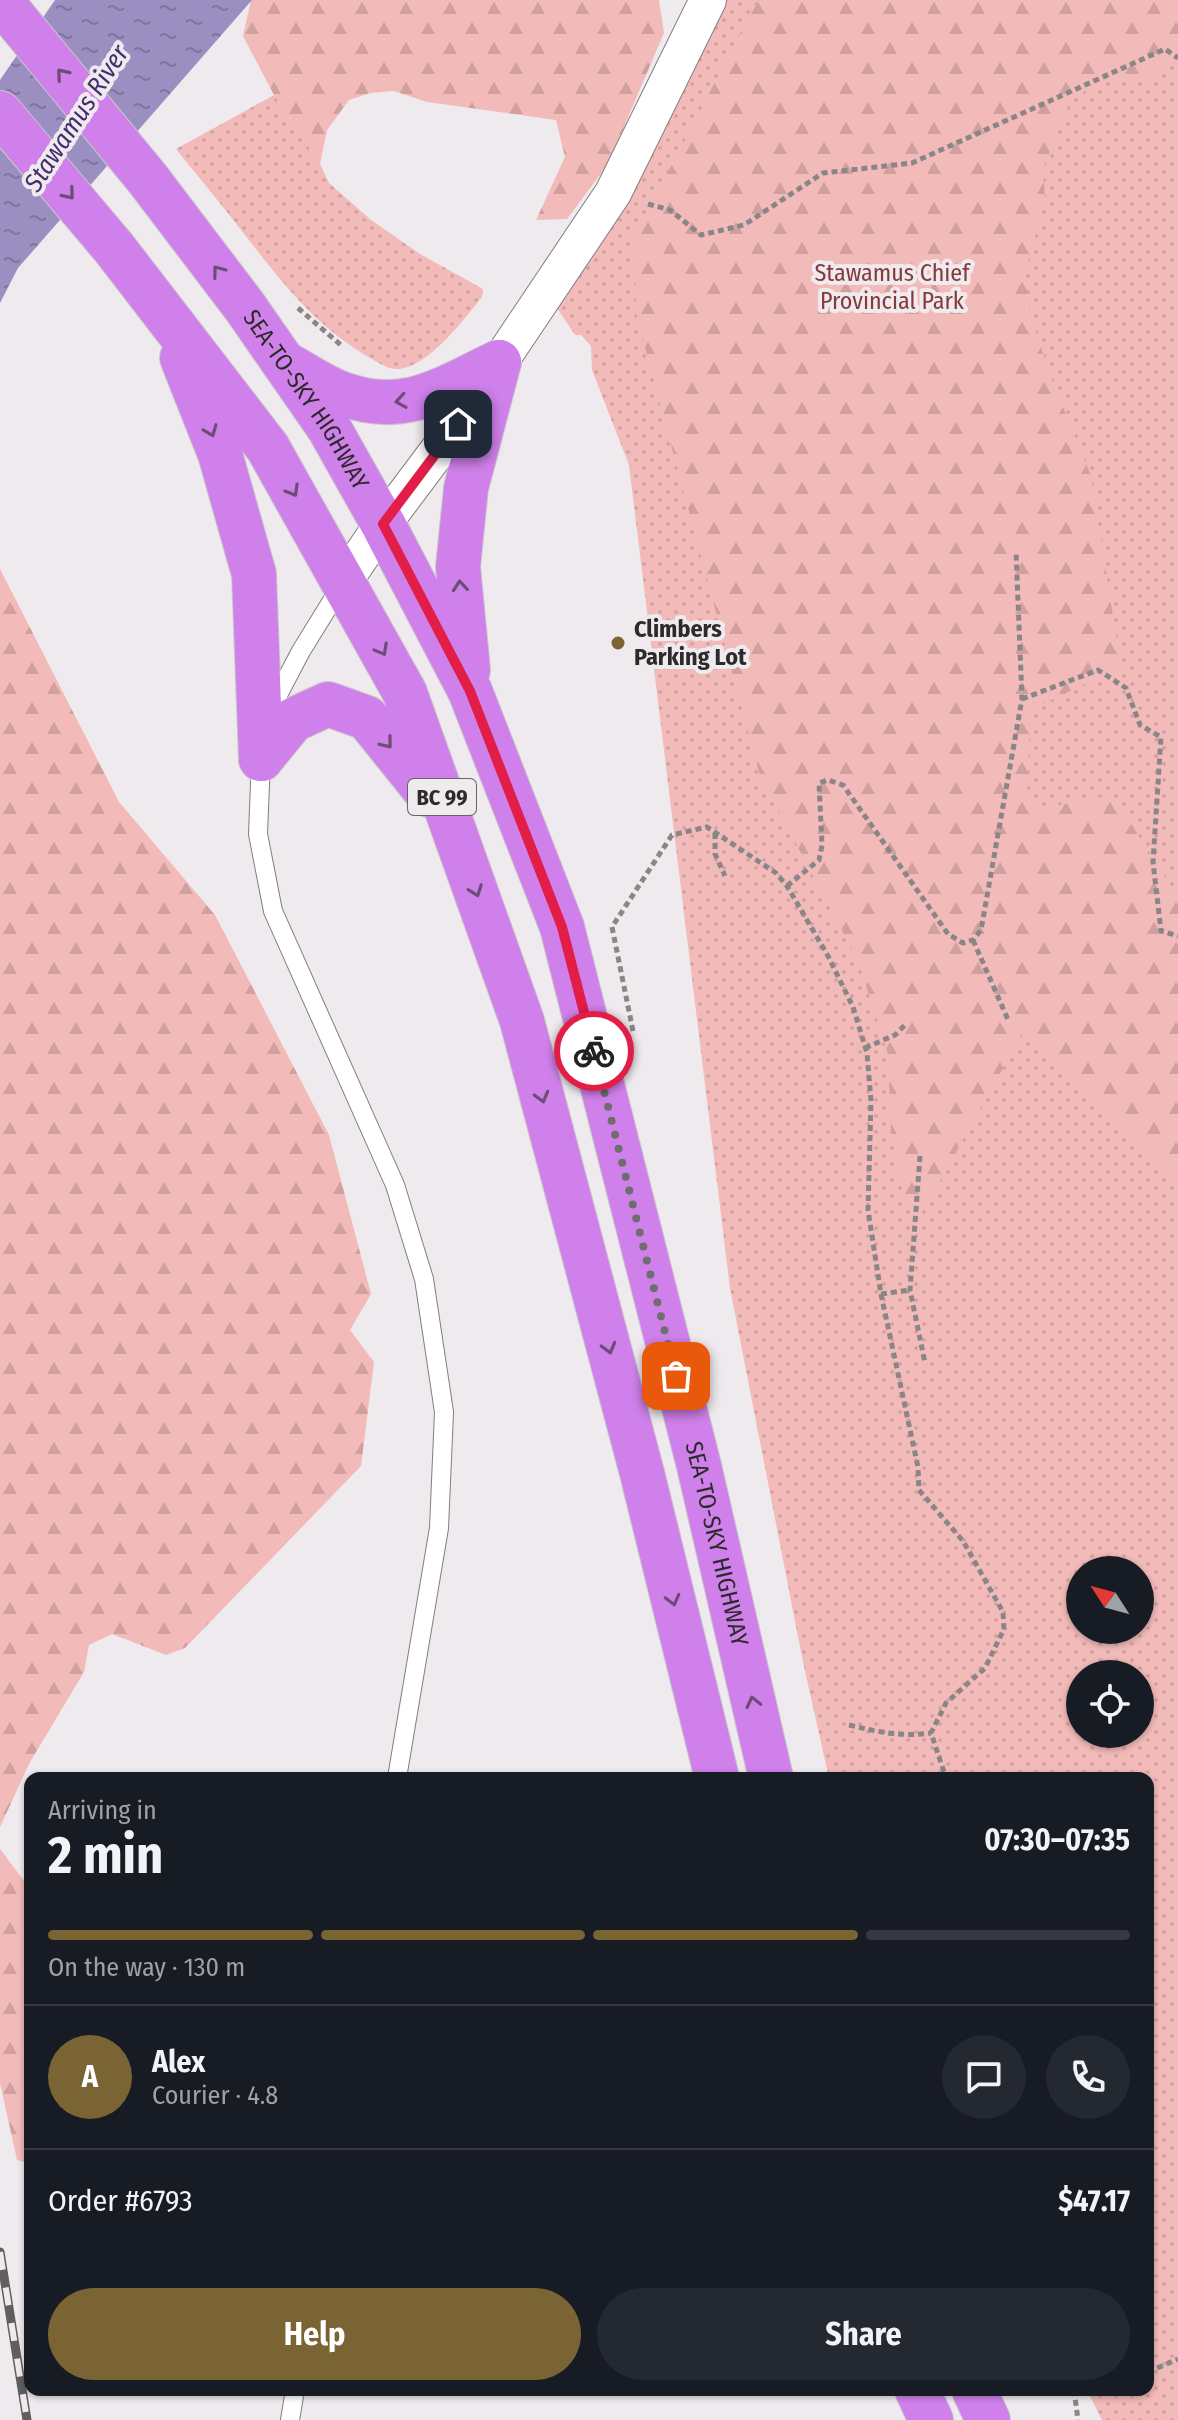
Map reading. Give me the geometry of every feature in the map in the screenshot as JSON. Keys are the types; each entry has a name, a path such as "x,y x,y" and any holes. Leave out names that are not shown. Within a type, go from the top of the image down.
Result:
{"highway":[{"name":"SEA-TO-SKY HIGHWAY","path":"0,0 147,178 329,428 470,691 562,927 699,1466 770,1772"},
{"name":"BC 99","path":"0,113 114,248 268,448 405,693 522,1021 642,1473 716,1772"},
{"path":"161,307 220,454 254,574 261,759"},
{"path":"283,362 343,394 386,403 404,403 499,362"},
{"path":"470,691 458,567 466,488 499,362"},
{"path":"261,759 293,720 328,704 367,718 451,822"},
{"path":"920,2396 931,2420"},
{"path":"977,2396 988,2420"}],"street":[{"path":"344,581 458,424 613,193 708,0"}],"lane":[{"path":"344,581 270,709 261,759 258,834 273,911 395,1185 424,1279 444,1412 439,1528 398,1772"},
{"path":"290,2420 294,2396"}],"path":[{"path":"613,193 670,210 701,235 744,225 823,173 912,163 1165,49 1178,58"},
{"path":"787,886 819,860 822,845 819,783 828,780 843,785 948,934 963,943 973,940 981,930 1022,699 1016,551"},
{"path":"1022,699 1098,670 1126,688 1140,725 1161,737 1153,862 1161,931 1178,936"},
{"path":"672,835 707,827 776,873 787,886 828,956 847,994 865,1048 871,1101 868,1210 881,1294 918,1467 919,1490 963,1541 1003,1612 1004,1629 985,1668 946,1703 931,1733 944,1772"},
{"path":"715,832 715,854 725,876"},
{"path":"973,940 1009,1022"},
{"path":"865,1048 895,1035 905,1025"},
{"path":"920,1156 910,1290 925,1363"},
{"path":"881,1294 910,1290"},
{"path":"849,1725 897,1735 931,1733"},
{"path":"1154,2369 1178,2359"},
{"path":"1075,2396 1078,2420"}],"green space":[{"path":"251,0 659,0 664,33 608,164 567,219 536,220 565,157 556,120 427,102 394,91 370,93 349,100 327,130 320,164 274,95 243,36"},
{"name":"Stawamus Chief Provincial Park","path":"700,0 1178,0 1178,2420 1102,2420 1090,2396 1154,2396 1154,1772 828,1772 803,1662 730,1288 629,465 592,370 591,346 581,335 575,335 551,299"},
{"path":"758,0 1178,0 1178,61 1153,79 1096,83 1070,102 1043,169 1045,200 1025,273 1030,314 1050,375 1091,476 1121,667 1030,710 1027,800 1042,808 1112,795 1178,896 1178,1184 1022,1034 918,1220 902,1189 891,1130 888,1054 858,961 760,776 637,318 633,239"},
{"path":"274,95 320,164 329,183 371,220 420,254 483,289 482,297 446,340 412,365 396,369 382,365 352,347 317,319 273,271 176,149"},
{"path":"0,569 119,802 215,915 329,1135 371,1294 350,1330 374,1362 361,1466 185,1648 166,1655 112,1634 89,1645 84,1672 24,1772 0,1827"},
{"path":"0,1849 24,1881 24,2162 17,2160 0,2083"}],"water":[{"name":"Stawamus River","path":"55,0 252,0 18,268 0,303 0,80"}],"railway":[{"path":"0,2252 27,2420"}],"way so far":[{"path":"594,1051 676,1376"}],"place":[{"name":"Climbers Parking Lot","path":"618,643"}],"route":[{"path":"458,424 383,524 470,691 562,927 594,1051"}]}
